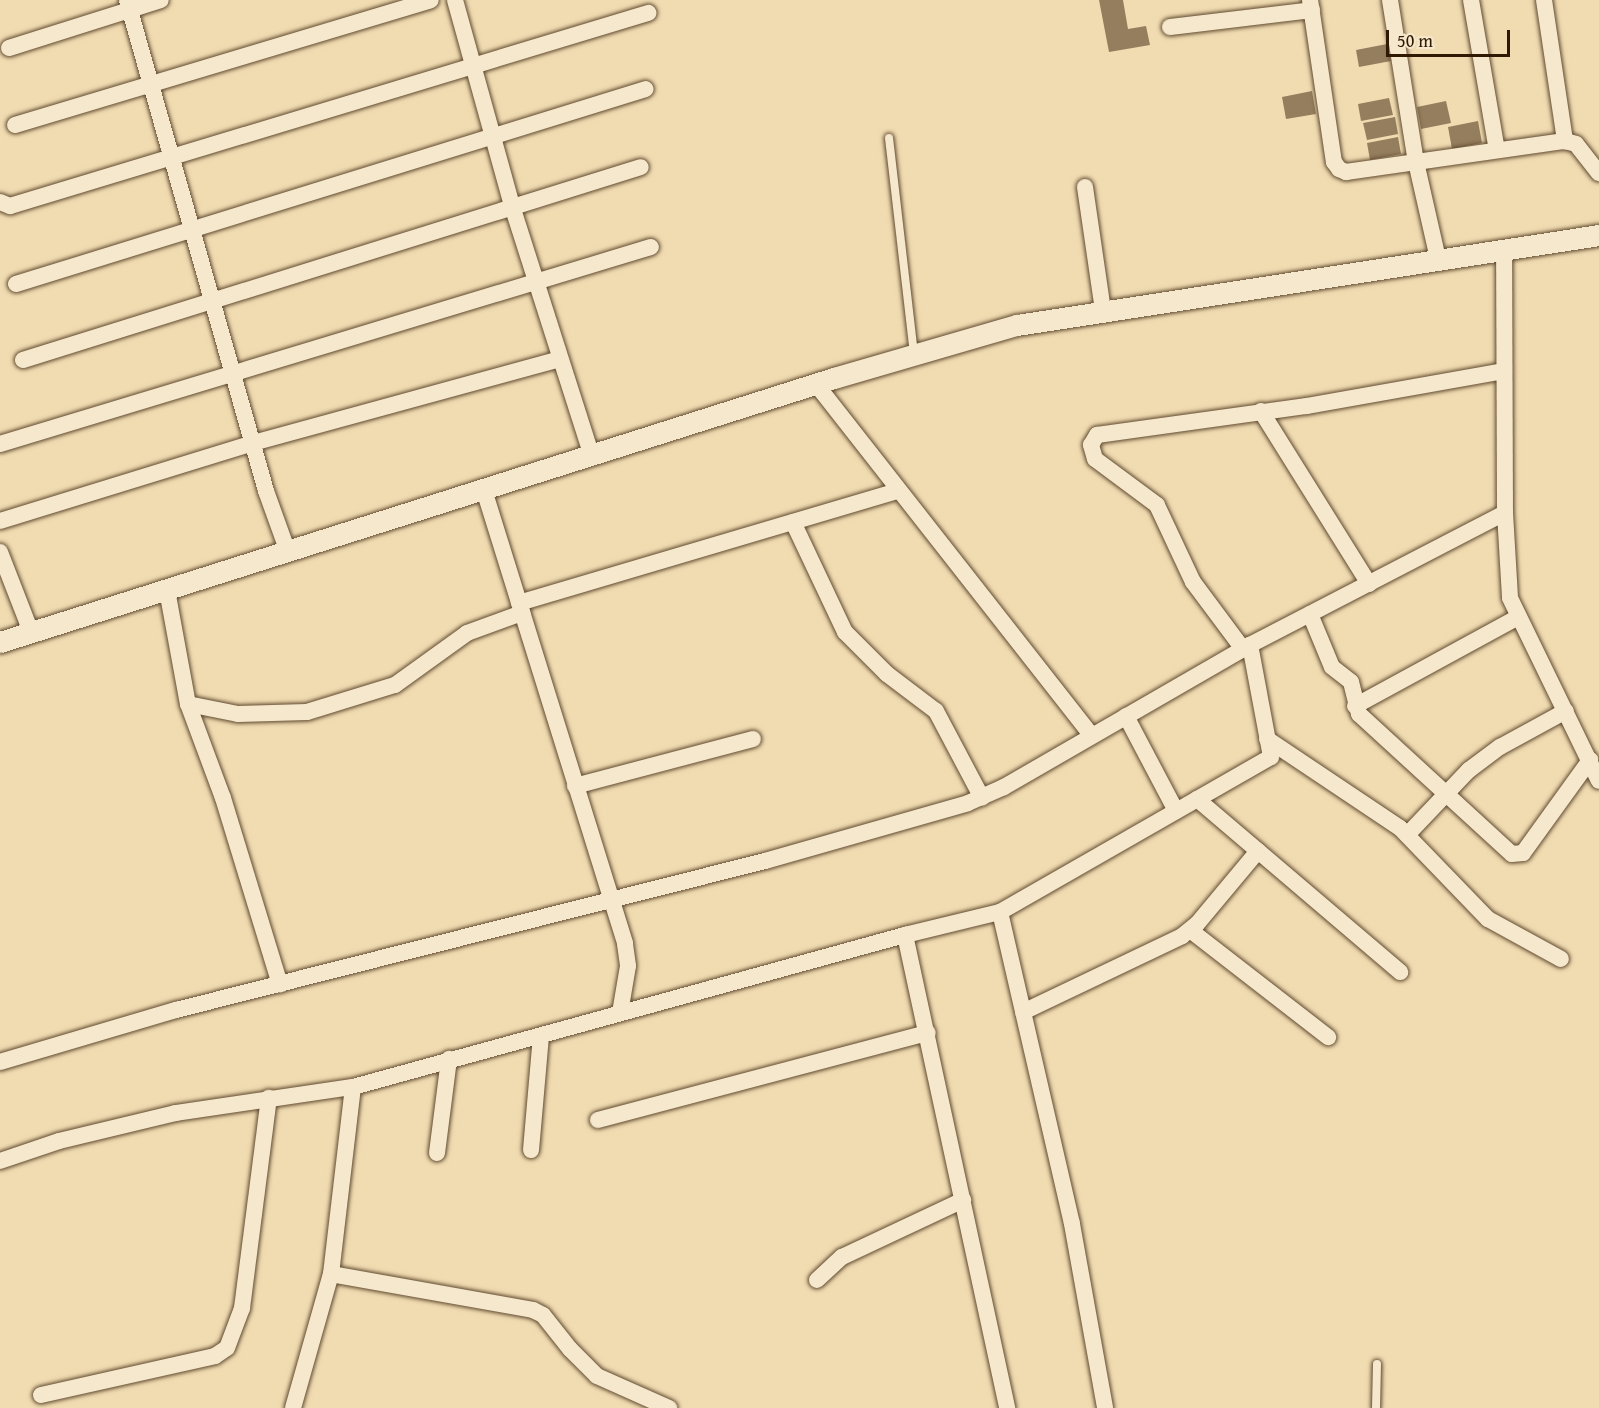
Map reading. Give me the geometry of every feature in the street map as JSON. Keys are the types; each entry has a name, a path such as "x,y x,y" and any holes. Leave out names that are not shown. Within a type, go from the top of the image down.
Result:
{"street":[{"path":"9,48 129,5 161,0"},
{"path":"15,125 431,0"},
{"path":"455,0 513,209 591,456"},
{"path":"1390,0 1416,162 1438,259"},
{"path":"1471,0 1497,150"},
{"path":"1544,0 1565,141"},
{"path":"129,5 254,443 288,552"},
{"path":"1170,27 1311,5 1334,162 1339,169 1346,172 1565,141 1576,144 1599,173"},
{"path":"0,202 10,206 472,63 648,14"},
{"path":"16,284 646,89"},
{"path":"23,360 513,209 641,167"},
{"path":"1086,187 1103,311"},
{"path":"0,642 816,384 1017,325 1599,235"},
{"path":"0,444 651,247"},
{"path":"1504,249 1505,513 1509,587 1518,617 1599,781"},
{"path":"0,521 254,443 560,358"},
{"path":"0,1161 115,1126 269,1098 353,1087 905,934 1000,912 1271,757 1246,647 1193,582 1157,505 1100,465 1091,445 1102,432 1261,411 1504,371"},
{"path":"816,384 897,491 1092,736"},
{"path":"1261,411 1369,584"},
{"path":"484,490 628,956 620,1013"},
{"path":"188,704 248,715 298,713 328,706 395,685 466,633 520,608 897,491"},
{"path":"0,1062 176,1010 610,902 982,798 1246,647 1505,513"},
{"path":"793,522 845,632 887,674 936,711 982,798"},
{"path":"0,552 31,632"},
{"path":"167,590 188,704 223,798 280,985"},
{"path":"1310,614 1332,667 1351,682 1355,706 1359,714 1445,793 1518,855 1590,760"},
{"path":"1355,706 1518,617"},
{"path":"1407,835 1445,793 1500,747 1566,711"},
{"path":"1126,716 1176,811"},
{"path":"575,786 753,739"},
{"path":"1267,739 1407,835 1488,919 1561,958"},
{"path":"1197,799 1400,972"},
{"path":"1023,1012 1190,930 1258,851"},
{"path":"1000,912 1072,1224 1104,1400"},
{"path":"1190,930 1328,1037"},
{"path":"905,934 1007,1408"},
{"path":"598,1120 928,1033"},
{"path":"531,1150 541,1035"},
{"path":"436,1154 449,1059"},
{"path":"292,1408 331,1274 353,1087"},
{"path":"41,1395 215,1356 227,1348 242,1308 269,1098"},
{"path":"817,1280 842,1257 963,1200"},
{"path":"331,1274 532,1310 543,1315 570,1349 597,1376 669,1408"}],"lane":[{"path":"889,138 914,355"},
{"path":"1376,1408 1377,1364"}],"building":[{"path":"1099,0 1123,0 1128,29 1146,26 1150,45 1109,52"},
{"path":"1387,44 1391,61 1359,67 1356,50"},
{"path":"1312,91 1316,114 1286,119 1282,97"},
{"path":"1389,98 1393,115 1361,121 1358,104"},
{"path":"1446,101 1451,123 1421,129 1417,107"},
{"path":"1395,117 1398,134 1367,140 1363,123"},
{"path":"1478,121 1482,143 1452,149 1448,127"},
{"path":"1398,137 1401,154 1370,160 1367,143"}]}
